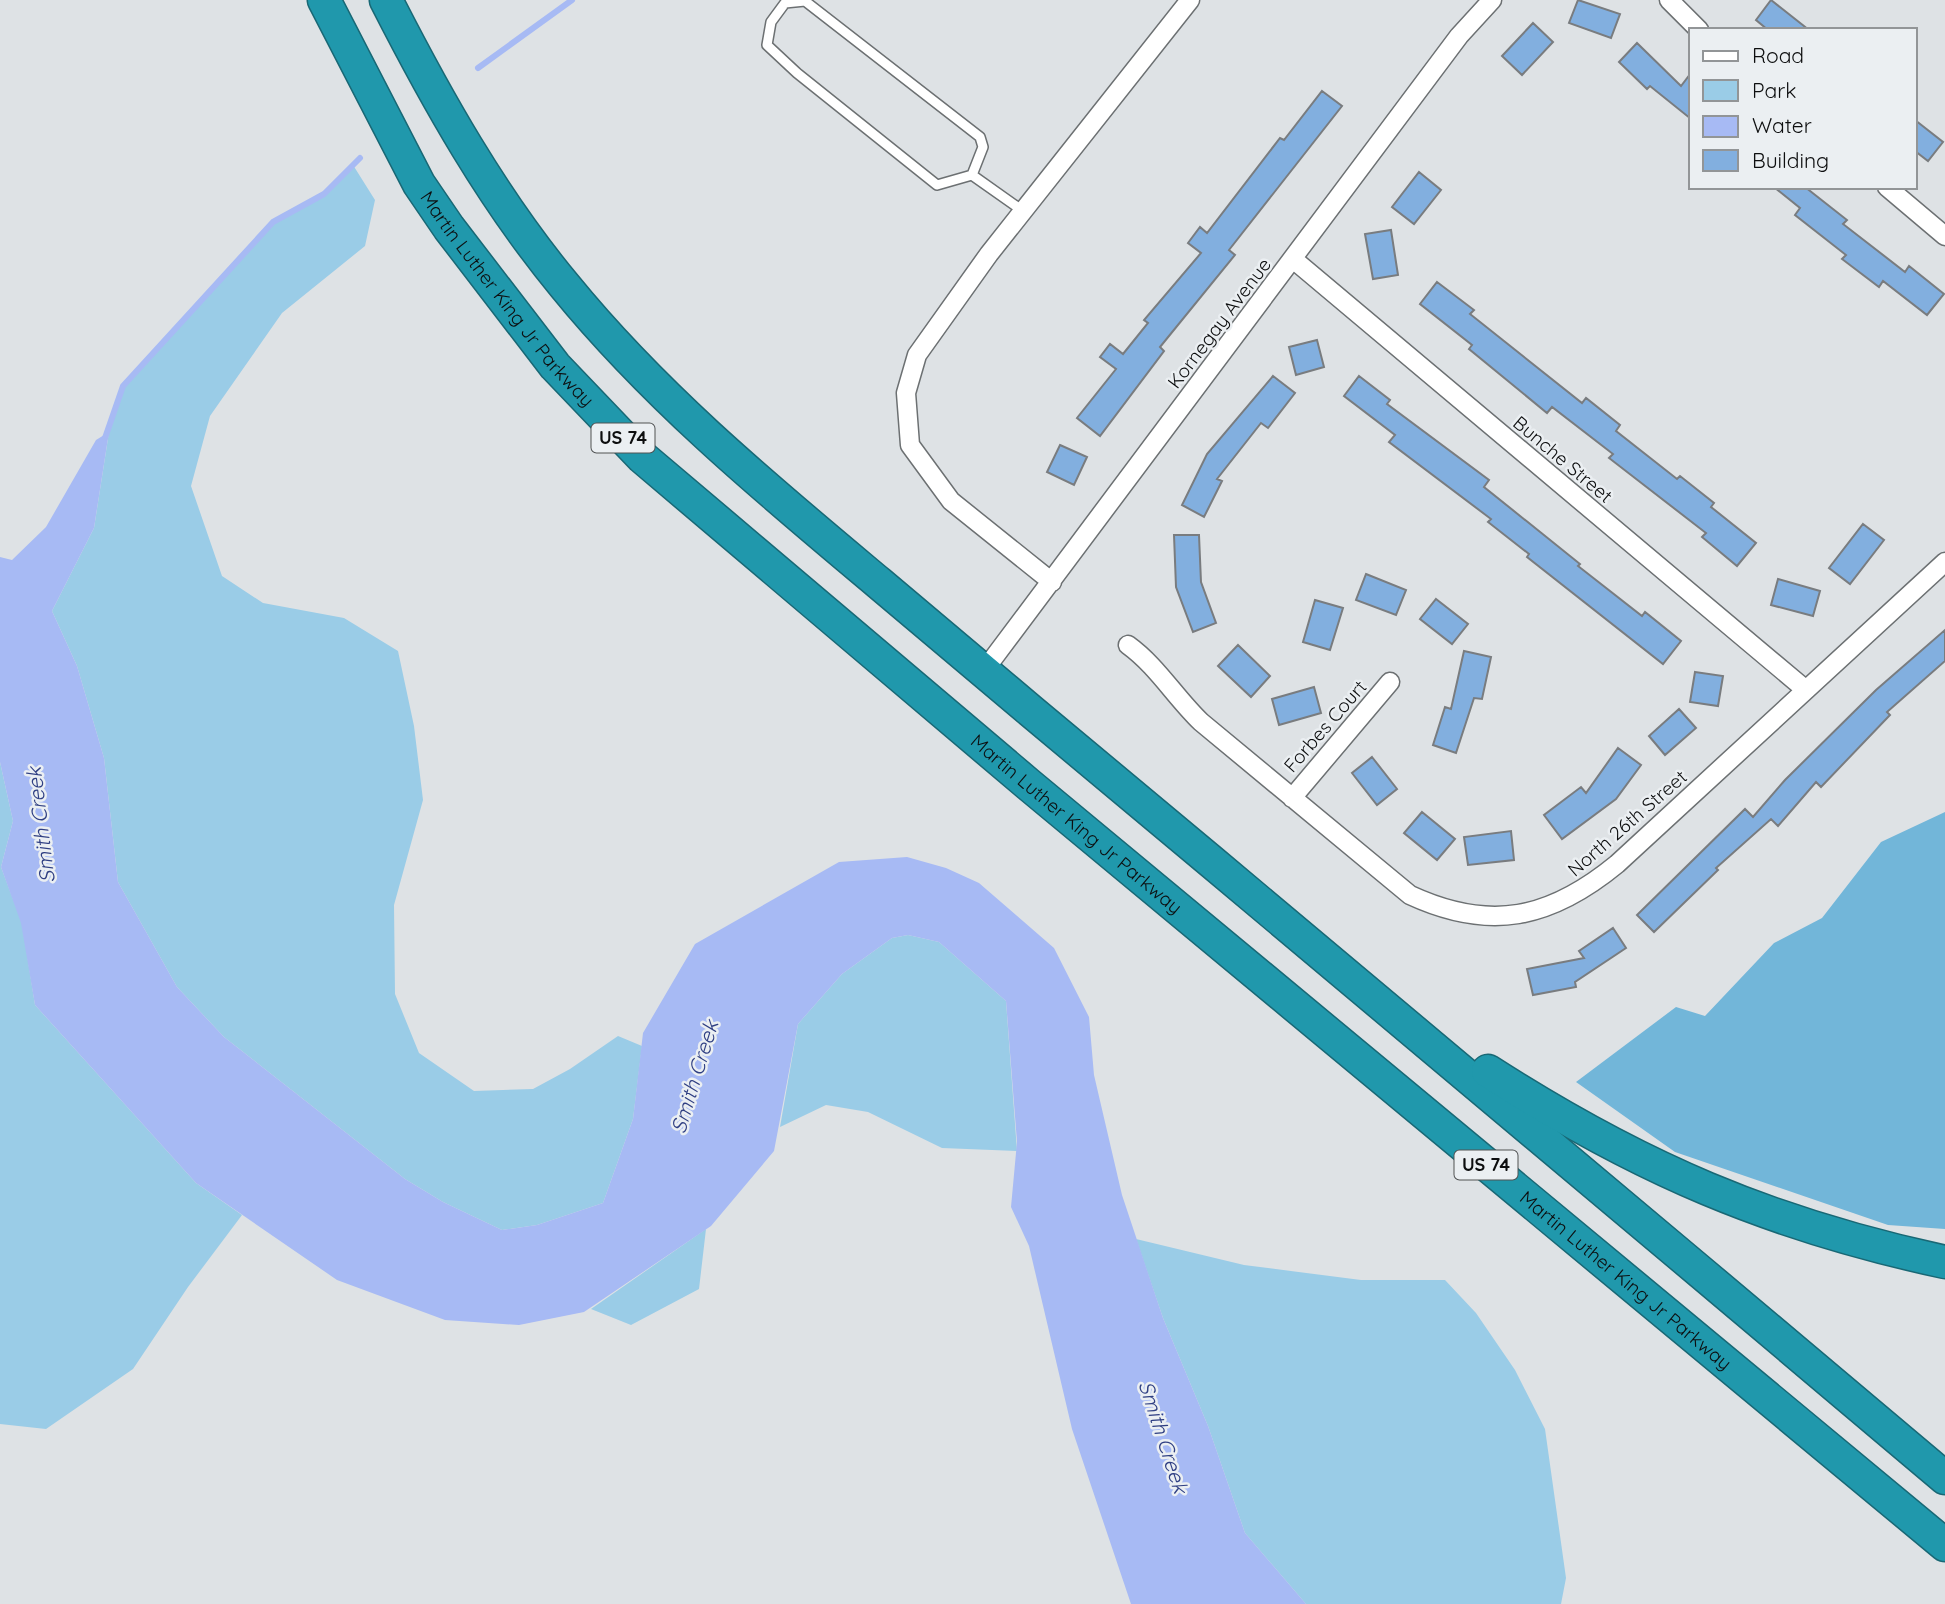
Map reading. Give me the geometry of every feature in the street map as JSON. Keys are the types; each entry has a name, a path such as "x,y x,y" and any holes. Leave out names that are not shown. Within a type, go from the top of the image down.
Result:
{"highway":[{"name":"Martin Luther King Jr Parkway","path":"324,0 419,184 449,228 555,366 642,457 1017,775 1945,1545"},
{"name":"US 74","path":"386,0 481,172 555,274 611,341 721,449 983,673 1384,1005 1945,1478"},
{"path":"1384,1005 1564,1120 1685,1181 1810,1228 1945,1262"}],"street":[{"path":"1052,582 951,501 910,445 906,393 917,355 1023,211 1190,0"},
{"name":"Kornegay Avenue","path":"983,673 1459,36 1492,0"},
{"path":"1669,0 1697,28"},
{"path":"1889,189 1945,236"},
{"name":"Bunche Street","path":"1293,259 1806,690"},
{"name":"North 26th Street","path":"1292,798 1410,895 1433,905 1490,916 1521,914 1564,901 1595,882 1945,562"},
{"path":"1128,645 1152,666 1180,702 1201,722 1292,798"},
{"name":"Forbes Court","path":"1292,798 1390,682"}],"lane":[{"path":"805,1 981,136 983,146 972,175 937,185 797,73 767,45 771,22 785,3 805,1"},
{"path":"972,175 1023,211"}],"green space":[{"path":"353,165 375,200 365,246 282,313 210,416 191,486 222,576 263,603 344,618 398,651 414,726 423,800 394,905 395,994 419,1053 474,1091 533,1089 570,1069 618,1036 642,1046 633,1119 603,1203 537,1225 502,1230 443,1202 405,1179 224,1037 177,987 118,882 104,758 77,666 52,611 94,528 109,432 123,386 273,222 324,194"},
{"path":"0,762 13,821 1,867 22,923 35,1005 196,1183 242,1215 188,1287 133,1369 46,1429 0,1424"},
{"path":"908,935 939,942 1006,1001 1017,1151 942,1148 868,1112 826,1105 780,1127 798,1024 842,974 892,938"},
{"path":"706,1229 699,1289 631,1325 591,1309"},
{"path":"1136,1239 1244,1265 1361,1280 1445,1280 1476,1313 1515,1370 1545,1429 1566,1578 1561,1604 1306,1604 1245,1533 1208,1426 1163,1318"}],"shaded area":[{"path":"1945,812 1945,1229 1888,1225 1675,1152 1576,1082 1676,1007 1705,1016 1774,943 1822,918 1881,842"}],"water":[{"name":"Smith Creek","path":"109,432 94,528 52,611 77,666 104,758 118,882 177,987 224,1037 405,1179 443,1202 502,1230 537,1225 603,1203 633,1119 643,1033 695,944 839,862 907,857 946,868 979,883 1054,948 1089,1017 1094,1075 1122,1195 1163,1318 1208,1426 1245,1533 1306,1604 1131,1604 1072,1429 1029,1246 1011,1207 1017,1142 1006,1001 939,942 908,935 892,938 842,974 798,1024 774,1151 711,1226 584,1312 519,1325 445,1320 337,1280 196,1183 35,1005 21,923 1,867 13,821 0,762 0,557 12,560 46,527 96,440"}],"building":[{"path":"1578,0 1620,14 1611,38 1569,23"},
{"path":"1771,0 1806,28 1766,28 1756,20"},
{"path":"1533,23 1553,42 1522,75 1502,56"},
{"path":"1637,43 1681,86 1689,76 1689,117 1650,86 1647,89 1619,62"},
{"path":"1322,91 1342,106 1229,250 1235,255 1160,347 1164,351 1100,436 1077,418 1116,369 1100,357 1110,344 1123,354 1148,323 1144,320 1201,253 1188,243 1200,227 1207,233 1280,138 1284,140"},
{"path":"1917,122 1943,142 1928,161 1917,153"},
{"path":"1419,172 1441,190 1414,224 1392,207"},
{"path":"1776,189 1808,189 1847,220 1843,224 1905,272 1909,266 1944,294 1927,315 1883,281 1879,287 1842,259 1846,255 1795,215 1800,208"},
{"path":"1391,230 1398,275 1373,279 1365,234"},
{"path":"1437,282 1474,310 1470,314 1582,403 1586,398 1620,425 1616,431 1677,479 1680,476 1714,503 1711,507 1756,543 1737,566 1702,537 1706,533 1609,458 1613,454 1552,407 1547,413 1469,349 1472,345 1420,304"},
{"path":"1317,340 1324,367 1296,375 1289,347"},
{"path":"1273,376 1295,393 1268,428 1261,423 1217,479 1222,481 1204,517 1182,505 1207,454"},
{"path":"1359,376 1390,400 1387,404 1489,480 1484,487 1580,564 1578,566 1642,616 1645,612 1681,641 1663,664 1527,557 1529,554 1488,522 1491,519 1389,442 1395,435 1344,396"},
{"path":"1060,445 1087,457 1074,485 1047,472"},
{"path":"1863,524 1884,540 1850,584 1829,568"},
{"path":"1174,535 1199,535 1201,582 1216,623 1193,632 1176,587"},
{"path":"1366,574 1406,590 1396,615 1356,600"},
{"path":"1778,579 1820,591 1813,616 1771,605"},
{"path":"1436,599 1468,624 1452,644 1420,619"},
{"path":"1315,600 1343,608 1330,650 1303,642"},
{"path":"1945,630 1945,661 1887,712 1890,715 1821,787 1816,782 1778,826 1771,819 1716,868 1718,870 1654,932 1637,915 1745,809 1753,817 1785,780 1876,690"},
{"path":"1238,645 1270,676 1251,697 1218,666"},
{"path":"1464,651 1491,657 1482,699 1474,698 1456,753 1433,745 1445,707 1451,709"},
{"path":"1695,672 1723,676 1718,706 1690,702"},
{"path":"1314,687 1321,713 1279,725 1272,699"},
{"path":"1679,709 1696,728 1665,755 1649,736"},
{"path":"1618,748 1641,765 1616,799 1562,839 1544,815 1581,787 1586,793"},
{"path":"1372,757 1397,789 1377,805 1352,773"},
{"path":"1422,812 1455,839 1437,860 1404,833"},
{"path":"1511,831 1514,860 1468,865 1464,837"},
{"path":"1613,928 1626,948 1575,982 1576,987 1533,995 1527,969 1584,958 1579,951"}],"waterway":[{"path":"478,68 572,0"},
{"path":"105,438 123,386 273,222 324,194 360,158"}]}
